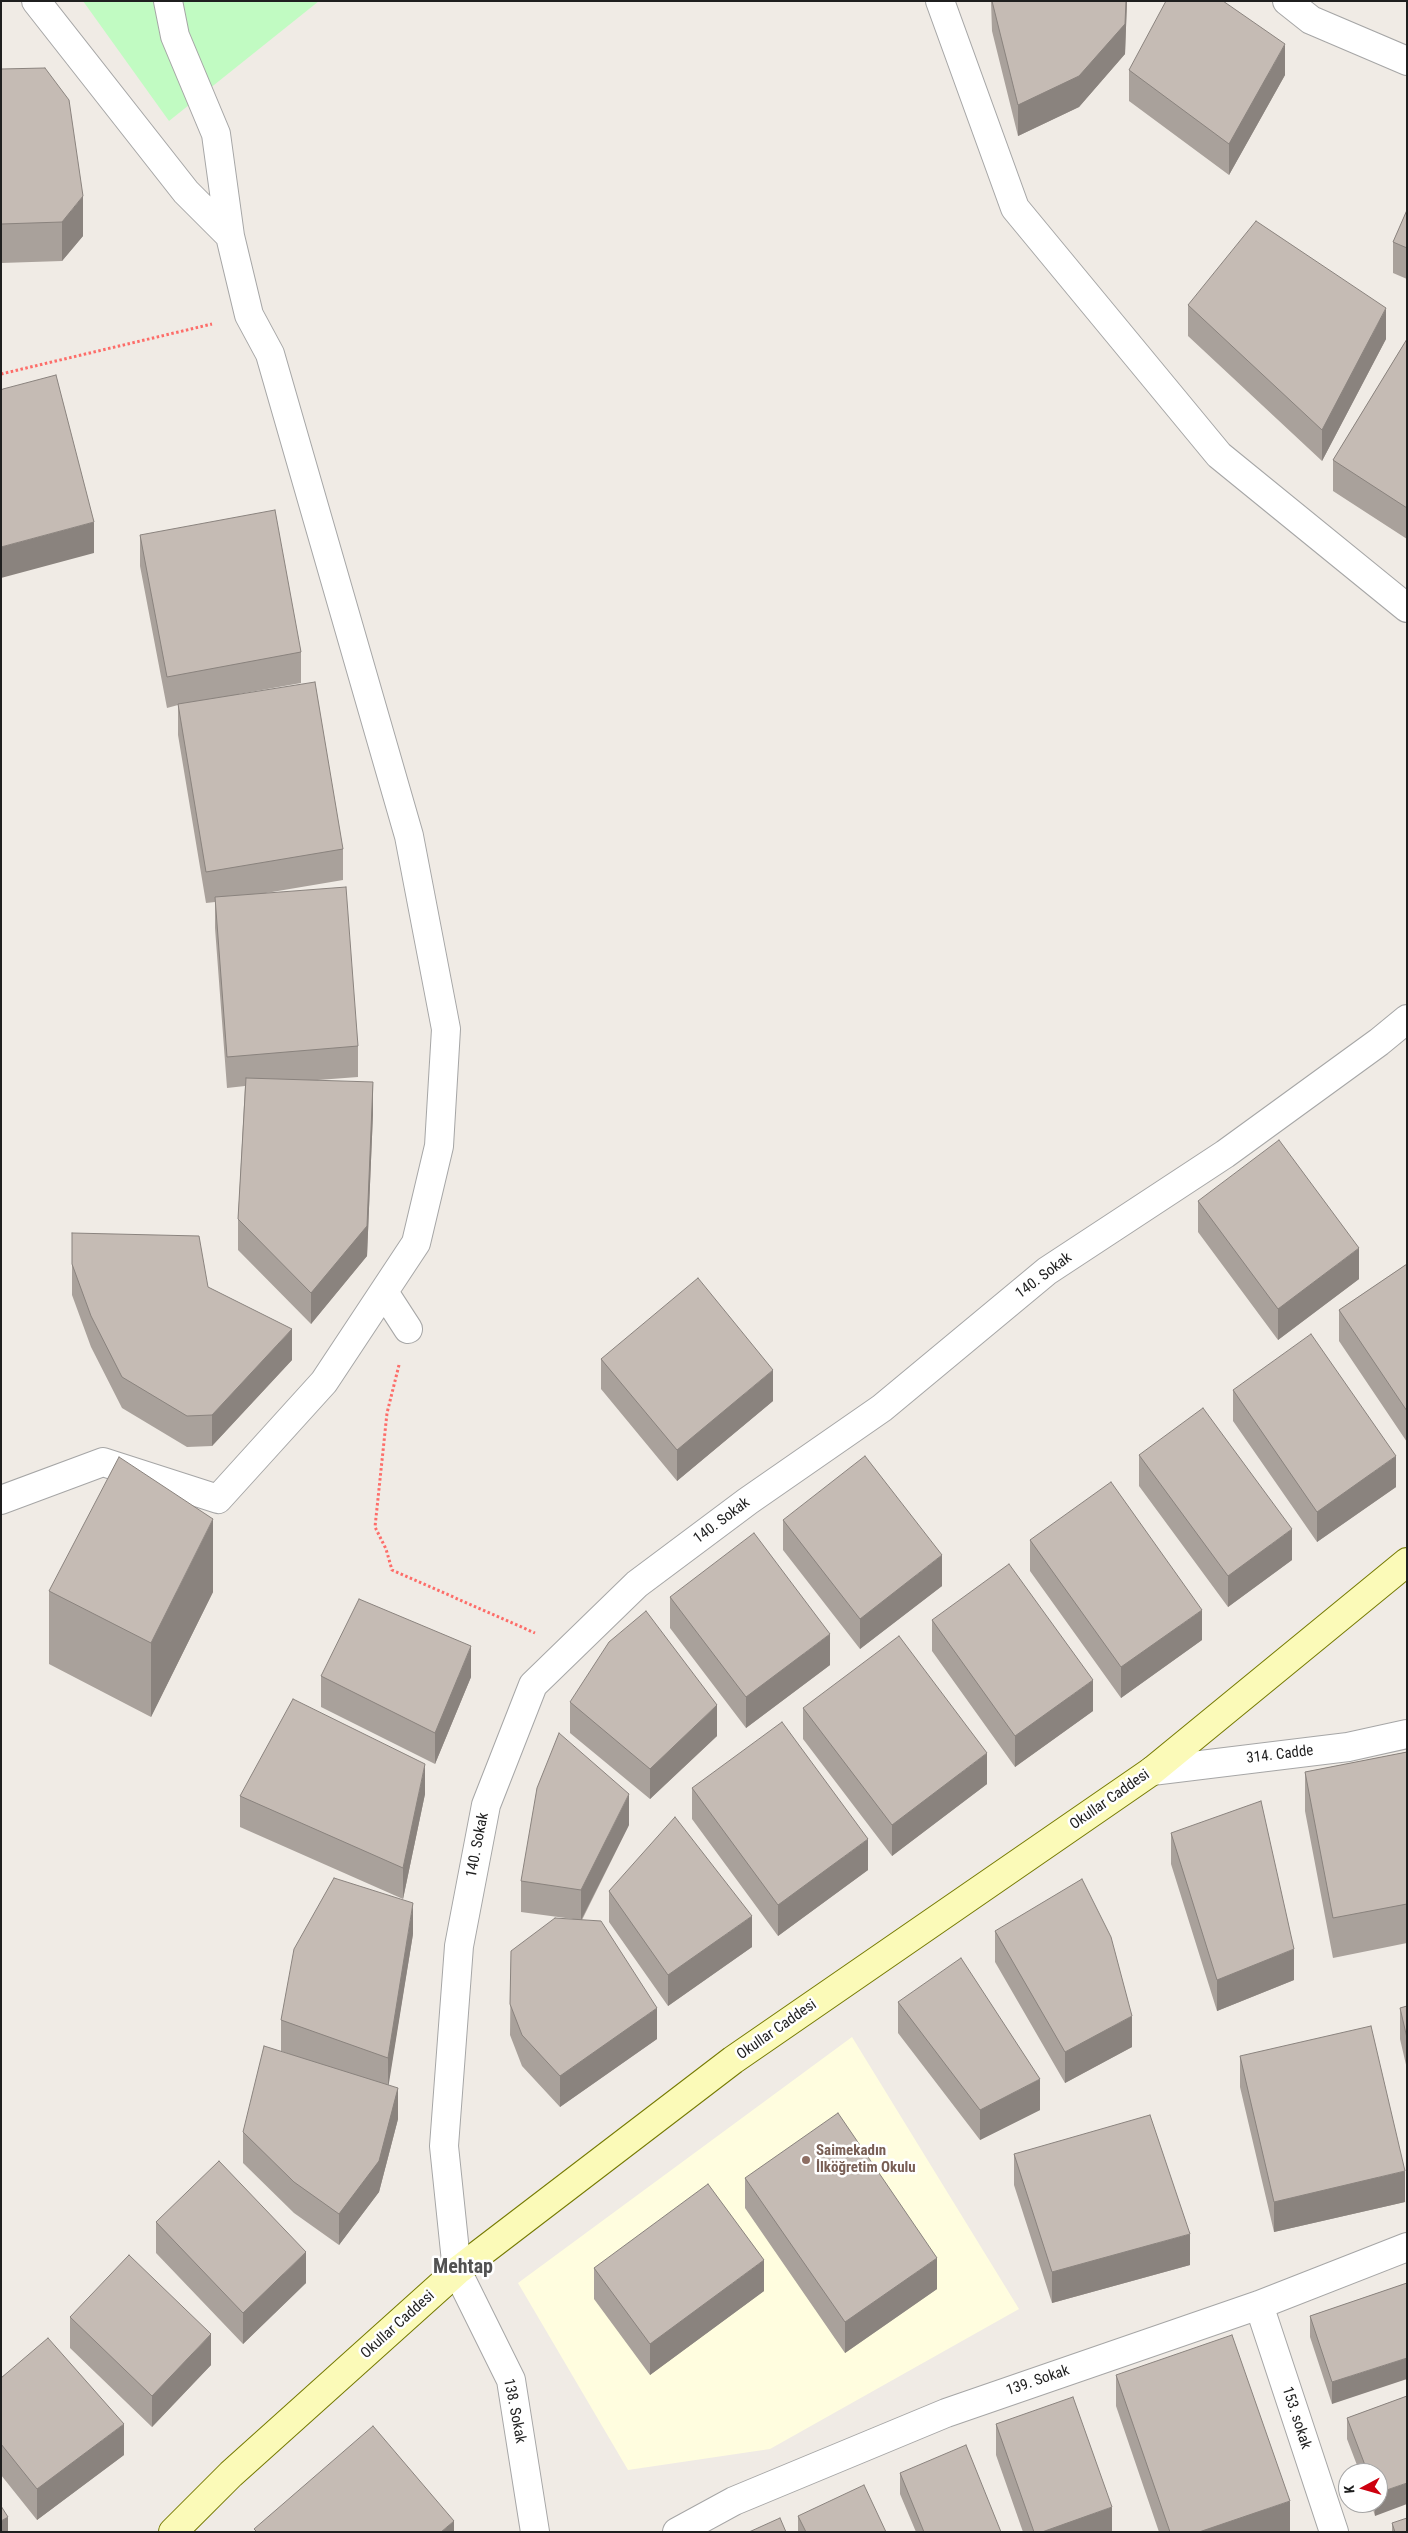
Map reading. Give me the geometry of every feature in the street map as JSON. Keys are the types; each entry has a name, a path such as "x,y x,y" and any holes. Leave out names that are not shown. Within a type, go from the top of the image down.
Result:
{"street":[{"path":"36,1 186,192 230,236"},
{"path":"1,1500 103,1462 218,1499 324,1382 416,1244 439,1146 446,1029 409,836 270,354 250,315 230,236 216,134 175,36 168,1"},
{"path":"940,1 1015,208 1219,454 1407,608"},
{"path":"1287,1 1311,20 1407,61"},
{"name":"140. Sokak","path":"457,2271 444,2146 459,1946 486,1805 533,1685 560,1644 748,1501 882,1408 1047,1271 1225,1154 1380,1042 1407,1019"},
{"path":"384,1292 408,1329"},
{"name":"Okullar Caddesi","path":"172,2532 231,2474 457,2271 733,2060 1152,1771 1407,1562"},
{"name":"314. Cadde","path":"1152,1771 1348,1747 1407,1734"},
{"name":"139. Sokak","path":"677,2532 734,2501 946,2413 1259,2305 1407,2248"},
{"name":"138. Sokak","path":"457,2271 511,2380 535,2532"},
{"name":"153. sokak","path":"1259,2305 1334,2532"}],"path":[{"path":"1,374 250,315"},
{"path":"408,1329 388,1413 375,1527 386,1549 392,1570 560,1644"}],"shaded area":[{"name":"Saimekadın İlköğretim Okulu","path":"852,2037 1019,2309 770,2449 628,2470 518,2283"}],"green space":[{"path":"83,1 319,1 169,121"}],"building":[{"path":"992,1 1126,1 1125,24 1079,76 1018,105"},
{"path":"1166,1 1223,1 1285,44 1229,144 1129,70"},
{"path":"45,68 69,100 83,196 62,222 1,224 1,69"},
{"path":"1407,210 1407,248 1393,242"},
{"path":"1256,221 1386,308 1322,430 1188,305"},
{"path":"1407,339 1407,508 1333,460"},
{"path":"56,375 94,522 1,547 1,390"},
{"path":"275,510 301,652 167,677 140,535"},
{"path":"315,682 343,849 206,872 178,704"},
{"path":"346,887 358,1046 227,1057 215,897"},
{"path":"246,1078 373,1082 367,1226 311,1293 238,1219"},
{"path":"1279,1140 1359,1248 1278,1309 1198,1201"},
{"path":"72,1233 199,1236 208,1287 292,1329 212,1415 187,1416 122,1377 91,1316 72,1264"},
{"path":"1407,1264 1407,1411 1339,1310"},
{"path":"698,1278 773,1370 677,1450 601,1359"},
{"path":"1311,1334 1396,1456 1317,1512 1233,1390"},
{"path":"1203,1408 1292,1529 1228,1576 1139,1455"},
{"path":"865,1456 942,1555 860,1619 783,1520"},
{"path":"119,1457 213,1519 151,1643 49,1591"},
{"path":"1111,1482 1202,1610 1121,1667 1030,1540"},
{"path":"754,1533 830,1634 746,1697 670,1597"},
{"path":"1009,1564 1093,1680 1015,1736 932,1620"},
{"path":"359,1599 471,1646 435,1733 321,1676"},
{"path":"646,1611 717,1705 650,1769 570,1702 609,1642"},
{"path":"899,1636 987,1753 892,1825 803,1708"},
{"path":"293,1699 425,1764 403,1868 240,1796"},
{"path":"782,1722 868,1839 778,1905 692,1788"},
{"path":"559,1733 629,1794 581,1890 521,1881 537,1788"},
{"path":"1407,1752 1407,1904 1333,1918 1305,1772"},
{"path":"1261,1801 1294,1949 1217,1980 1171,1833"},
{"path":"675,1817 752,1916 668,1975 609,1891"},
{"path":"334,1878 413,1903 388,2058 281,2020 294,1949"},
{"path":"1082,1879 1111,1937 1132,2016 1065,2052 995,1931"},
{"path":"555,1918 601,1921 657,2008 560,2076 522,2035 510,2004 511,1951"},
{"path":"961,1958 1040,2079 980,2110 898,2002"},
{"path":"1407,2006 1407,2038 1400,2008"},
{"path":"1371,2026 1405,2171 1274,2202 1240,2056"},
{"path":"264,2046 398,2088 379,2161 339,2214 294,2182 243,2132"},
{"path":"838,2113 937,2258 845,2322 745,2178"},
{"path":"1150,2115 1190,2234 1052,2272 1014,2154"},
{"path":"219,2161 306,2252 243,2313 156,2222"},
{"path":"708,2184 764,2260 650,2344 594,2268"},
{"path":"129,2255 211,2334 152,2396 70,2317"},
{"path":"1407,2283 1407,2358 1332,2382 1310,2316"},
{"path":"1232,2335 1290,2501 1199,2532 1170,2532 1116,2375"},
{"path":"48,2338 124,2424 37,2489 1,2444 1,2378"},
{"path":"1407,2396 1407,2483 1388,2490 1388,2463 1364,2463 1347,2418"},
{"path":"1073,2397 1112,2507 1042,2532 1034,2532 996,2424"},
{"path":"373,2426 454,2521 441,2532 257,2532 254,2529"},
{"path":"966,2445 1001,2532 924,2532 900,2473"},
{"path":"864,2485 886,2532 806,2532 798,2516"},
{"path":"1,2506 8,2517 1,2521"},
{"path":"780,2518 786,2532 749,2532"},
{"path":"1407,2518 1407,2532 1395,2532 1392,2523"}],"place":[{"name":"Saimekadın İlköğretim Okulu","path":"806,2160"}],"district":[{"name":"Mehtap","path":"463,2268"}]}
